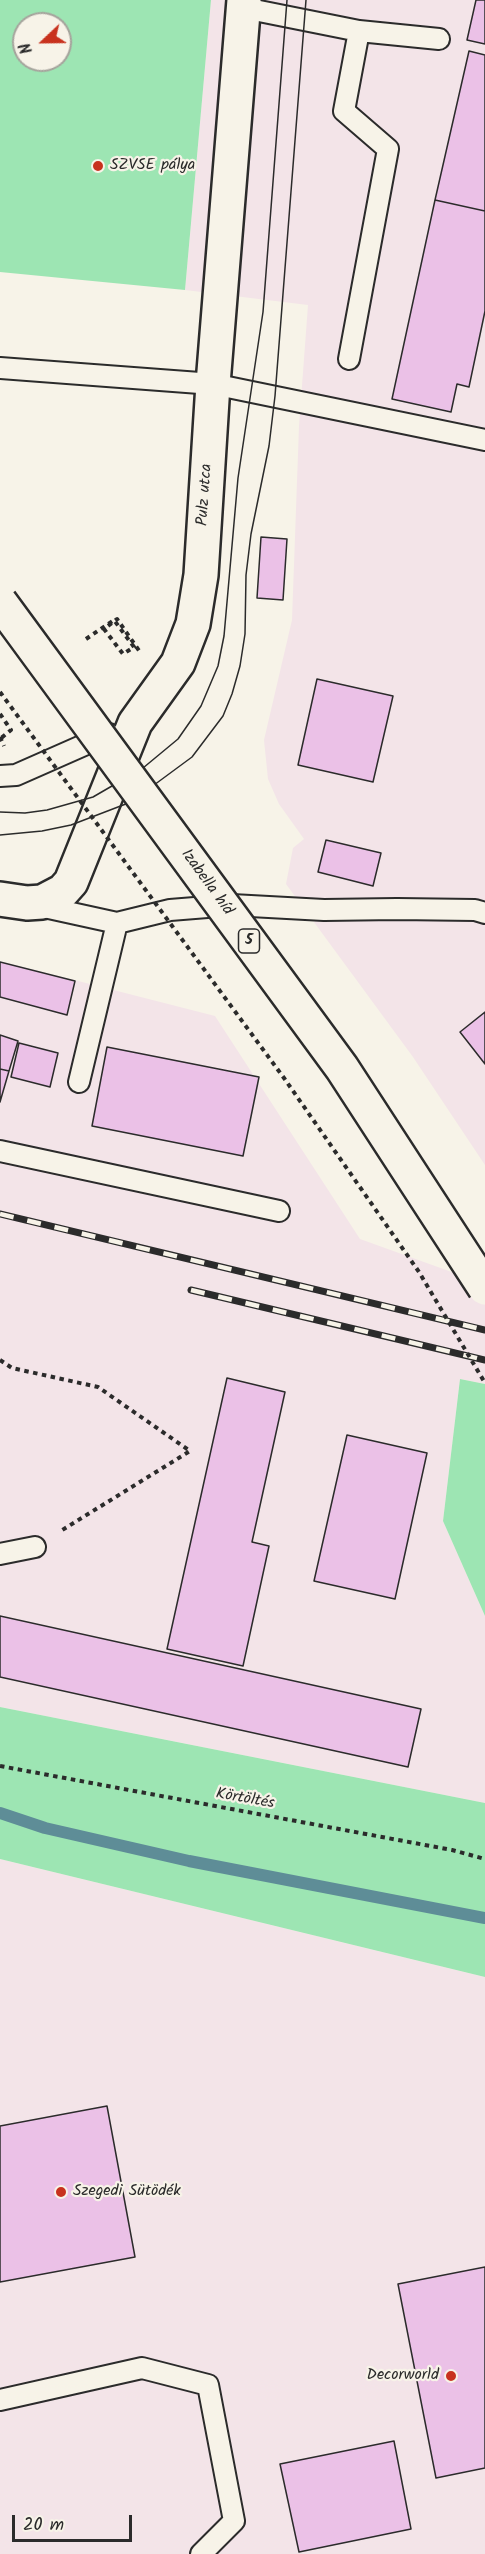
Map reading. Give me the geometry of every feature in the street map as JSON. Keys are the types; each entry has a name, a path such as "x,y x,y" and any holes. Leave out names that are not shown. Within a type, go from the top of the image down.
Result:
{"street":[{"name":"Pulz utca","path":"13,901 53,898 71,882 135,723 178,663 193,624 201,575 213,384 244,4"},
{"name":"Izabella híd","path":"0,602 342,1068 485,1288"}],"lane":[{"path":"244,4 359,31 439,39"},
{"path":"349,359 388,148 344,111 359,31"},
{"path":"0,368 213,384 485,440"},
{"path":"0,776 16,775 135,723"},
{"path":"13,901 117,923 170,910 232,905 324,910 476,910 485,913"},
{"path":"79,1082 117,923"},
{"path":"0,1151 279,1211"},
{"path":"0,1554 34,1547"},
{"path":"0,2400 142,2368 208,2385 234,2521 201,2554"}],"path":[{"path":"86,639 114,620 120,629 134,647 123,654 104,629 111,624 117,619 136,645"},
{"path":"0,693 323,1133 419,1272 485,1383"},
{"path":"0,714 12,730 0,739"},
{"path":"0,1360 12,1368 98,1387 190,1451 34,1547"},
{"name":"Körtöltés","path":"0,1766 452,1850 485,1859"}],"shaded area":[{"path":"211,0 485,0 485,1165 413,1057 286,884 293,848 304,839 279,804 268,779 264,740 292,620 299,426 308,305 185,290"},
{"path":"0,961 215,1016 360,1239 485,1284 485,1384 460,1379 443,1521 485,1616 485,1803 0,1707"},
{"path":"0,1859 485,1977 485,2554 0,2554"}],"green space":[{"name":"SZVSE pálya","path":"0,0 211,0 185,290 0,272"},
{"path":"460,1379 485,1384 485,1616 443,1521"},
{"path":"0,1707 485,1803 485,1977 0,1859"}],"building":[{"path":"476,0 485,0 485,44 467,40"},
{"path":"469,51 485,55 485,211 435,200"},
{"path":"435,200 485,211 485,311 469,387 457,384 451,412 392,399"},
{"path":"261,537 287,539 283,600 257,598"},
{"path":"317,679 393,696 373,782 298,765"},
{"path":"326,840 381,853 373,886 318,872"},
{"path":"0,962 75,981 67,1015 0,997"},
{"path":"485,1012 485,1064 460,1032"},
{"path":"0,1035 18,1041 9,1071 0,1069"},
{"path":"19,1043 58,1053 50,1087 11,1077"},
{"path":"107,1047 259,1077 243,1156 92,1126"},
{"path":"0,1069 9,1071 0,1102"},
{"path":"227,1378 285,1392 252,1542 269,1546 243,1666 167,1649"},
{"path":"347,1435 427,1453 395,1599 314,1581"},
{"path":"0,1616 421,1709 408,1767 0,1677"},
{"name":"Szegedi Sütödék","path":"107,2106 135,2257 0,2282 0,2126"},
{"name":"Decorworld","path":"485,2267 485,2468 436,2478 398,2284"},
{"path":"394,2441 411,2529 299,2552 280,2464"}],"waterway":[{"path":"0,1813 45,1828 189,1861 485,1918"}],"tram line":[{"path":"0,812 25,813 47,810 93,797 143,768 178,739 201,706 218,666 224,636 238,478 263,312 287,0"},
{"path":"0,835 42,831 71,825 131,802 192,757 223,716 232,694 240,666 245,634 246,575 251,534 269,446 275,396 306,0"}],"railway":[{"path":"0,1214 485,1330"},
{"path":"191,1290 485,1360"}],"place":[{"name":"SZVSE pálya","path":"98,166"},
{"name":"Szegedi Sütödék","path":"61,2192"},
{"name":"Decorworld","path":"451,2376"}]}
